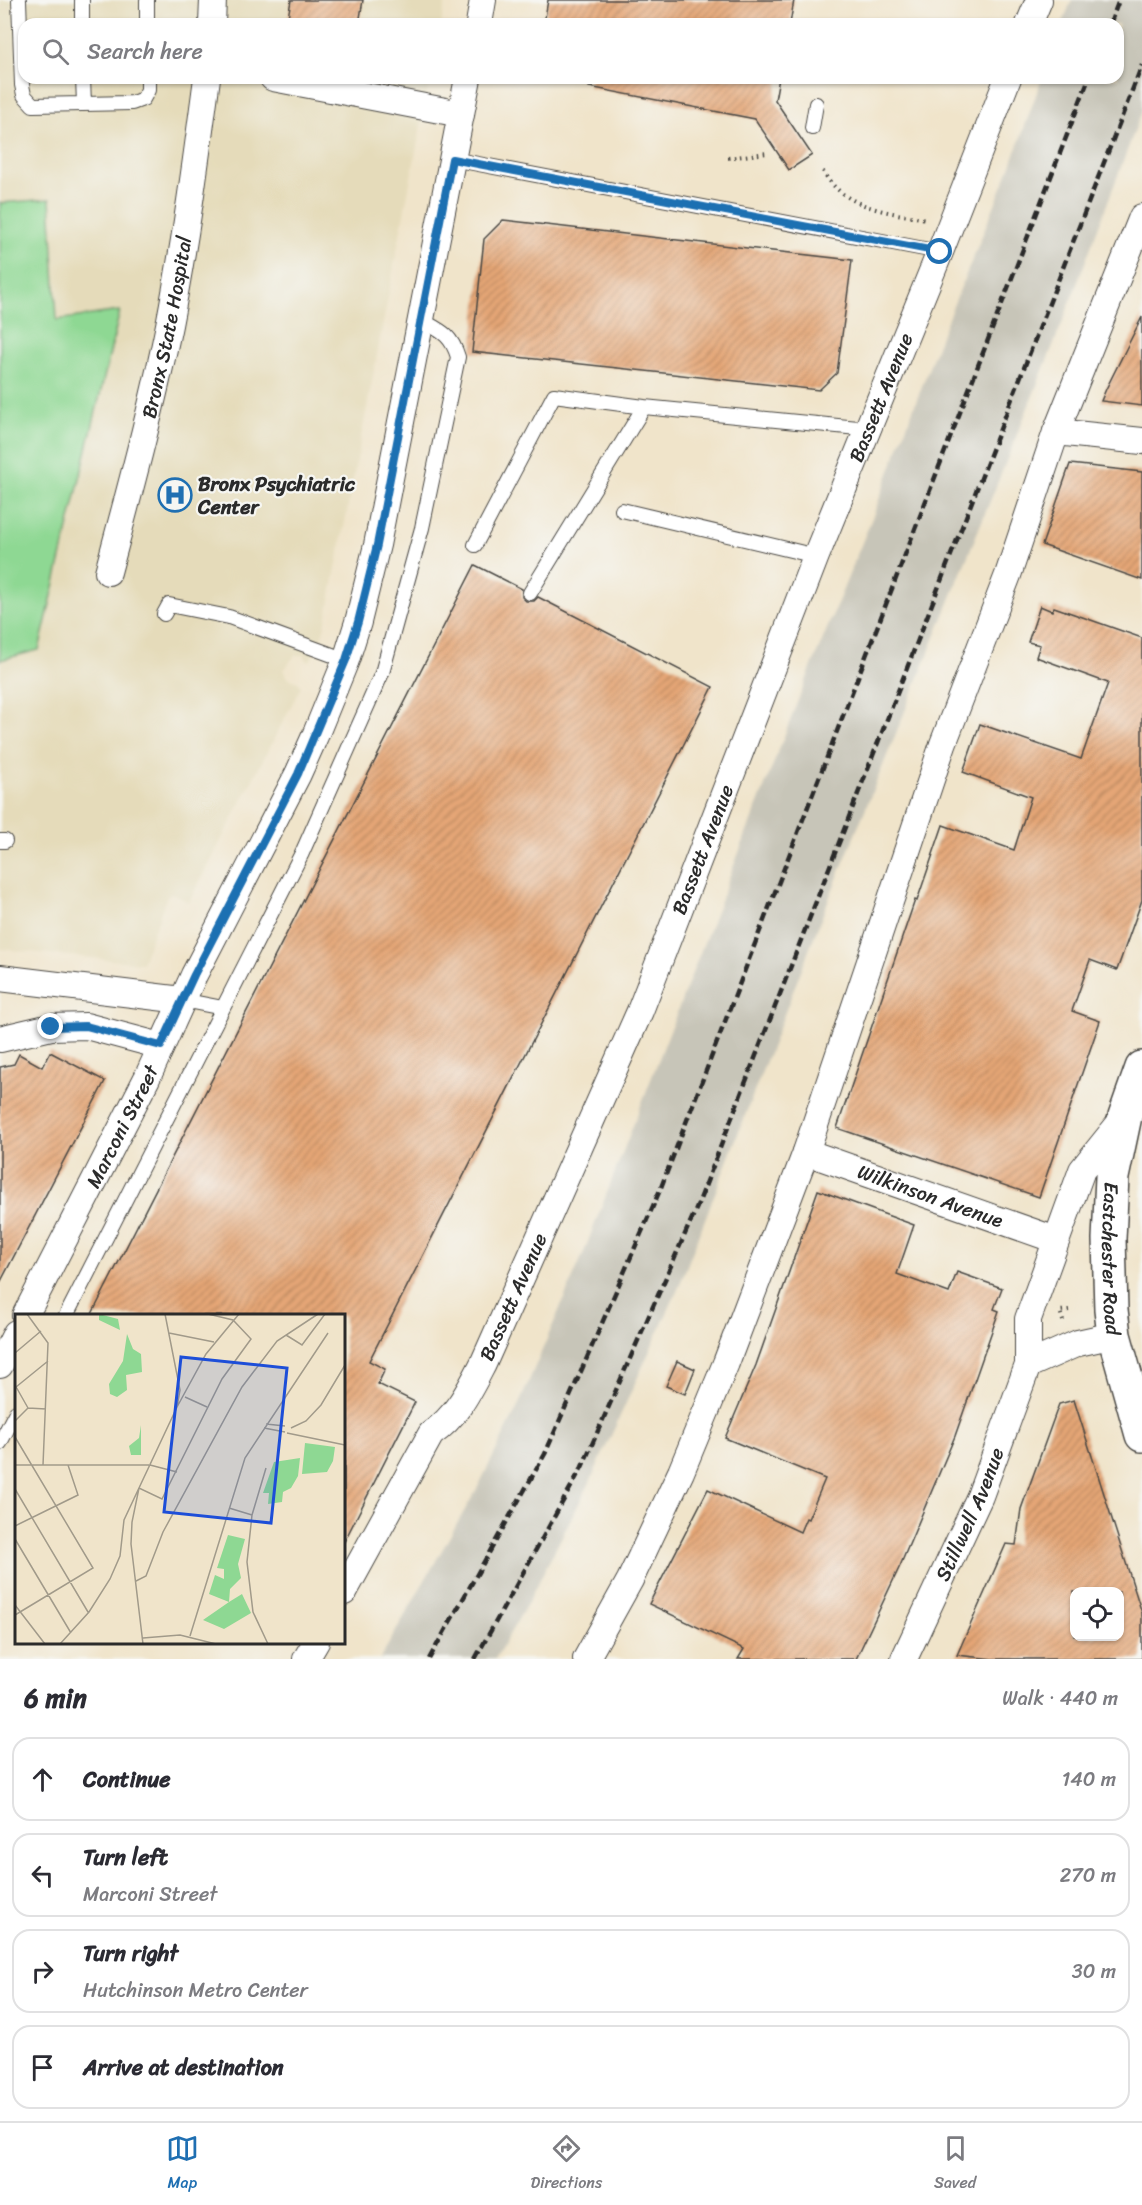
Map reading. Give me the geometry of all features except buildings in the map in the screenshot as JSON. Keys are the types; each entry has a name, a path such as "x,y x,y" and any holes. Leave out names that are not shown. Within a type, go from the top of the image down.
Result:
{"main road":[{"name":"Eastchester Road","path":"1142,1068 1133,1119 1112,1177 1109,1229 1111,1310 1114,1335 1142,1435"}],"street":[{"path":"212,18 213,0"},
{"path":"480,18 483,0"},
{"path":"1032,18 1039,0"},
{"name":"Bronx State Hospital","path":"108,572 142,446 169,324 192,195 206,84"},
{"path":"304,84 461,114"},
{"name":"Marconi Street","path":"26,1314 147,1078 182,1000 298,774 346,660 377,545 467,84"},
{"name":"Bassett Avenue","path":"345,1590 431,1434 446,1424 462,1405 488,1353 640,1011 816,556 1006,84"},
{"path":"586,1659 630,1580 681,1472 726,1363 806,1152 943,744 1008,575 1056,432 1142,217"},
{"path":"1056,432 1142,441"},
{"path":"0,978 182,1000"},
{"path":"0,1039 51,1027 86,1026 161,1046"},
{"name":"Eastchester Road","path":"1056,1240 1082,1170 1133,1119"},
{"name":"Wilkinson Avenue","path":"806,1152 1056,1240"},
{"name":"Stillwell Avenue","path":"904,1659 980,1496 1028,1365 1028,1319 1056,1240"},
{"path":"1028,1365 1078,1343 1114,1335"},
{"path":"6,1364 15,1336"},
{"path":"306,1659 315,1644"}],"lane":[{"path":"19,0 20,18"},
{"path":"82,0 82,18"},
{"path":"147,0 147,18"},
{"path":"22,84 24,95 33,105 132,103 143,99 148,90 148,84"},
{"path":"83,84 84,104"},
{"path":"812,128 816,104"},
{"path":"452,159 940,252"},
{"path":"67,1314 302,853 382,673 422,528 458,357 447,335 421,320"},
{"path":"475,544 554,395 644,407 868,429"},
{"path":"530,593 644,407"},
{"path":"622,510 816,556"},
{"path":"164,614 169,605 229,617 346,660"},
{"path":"182,1000 223,1008"},
{"path":"0,1443 15,1414"}],"path":[{"path":"728,158 768,153"},
{"path":"823,171 837,191 872,209 951,224"},
{"path":"1063,1321 1060,1311 1070,1310"}],"shaded area":[{"name":"Bronx Psychiatric Center","path":"0,0 446,0 442,18 18,18 18,84 429,84 325,626 319,645 309,662 303,655 295,655 284,670 288,678 298,682 301,687 189,902 172,893 167,896 142,963 0,949"},
{"path":"1072,0 1142,0 1142,111 1063,321 824,911 678,1289 589,1484 527,1604 495,1659 380,1659 478,1487 517,1409 584,1252 797,703 874,513 944,328 1010,168 1040,84 1124,84 1124,18 1064,18"}],"green space":[{"path":"50,199 57,320 120,311 39,650 0,660 0,203"}],"railway":[{"path":"1112,18 1119,0"},
{"path":"475,1659 582,1467 697,1207 1142,65"},
{"path":"429,1659 545,1454 660,1190 1087,84"}],"place":[{"name":"Bronx Psychiatric Center","path":"175,495"}],"route":[{"path":"51,1027 86,1026 161,1046 194,975 298,774 332,698 369,582 452,159 940,252"}]}
